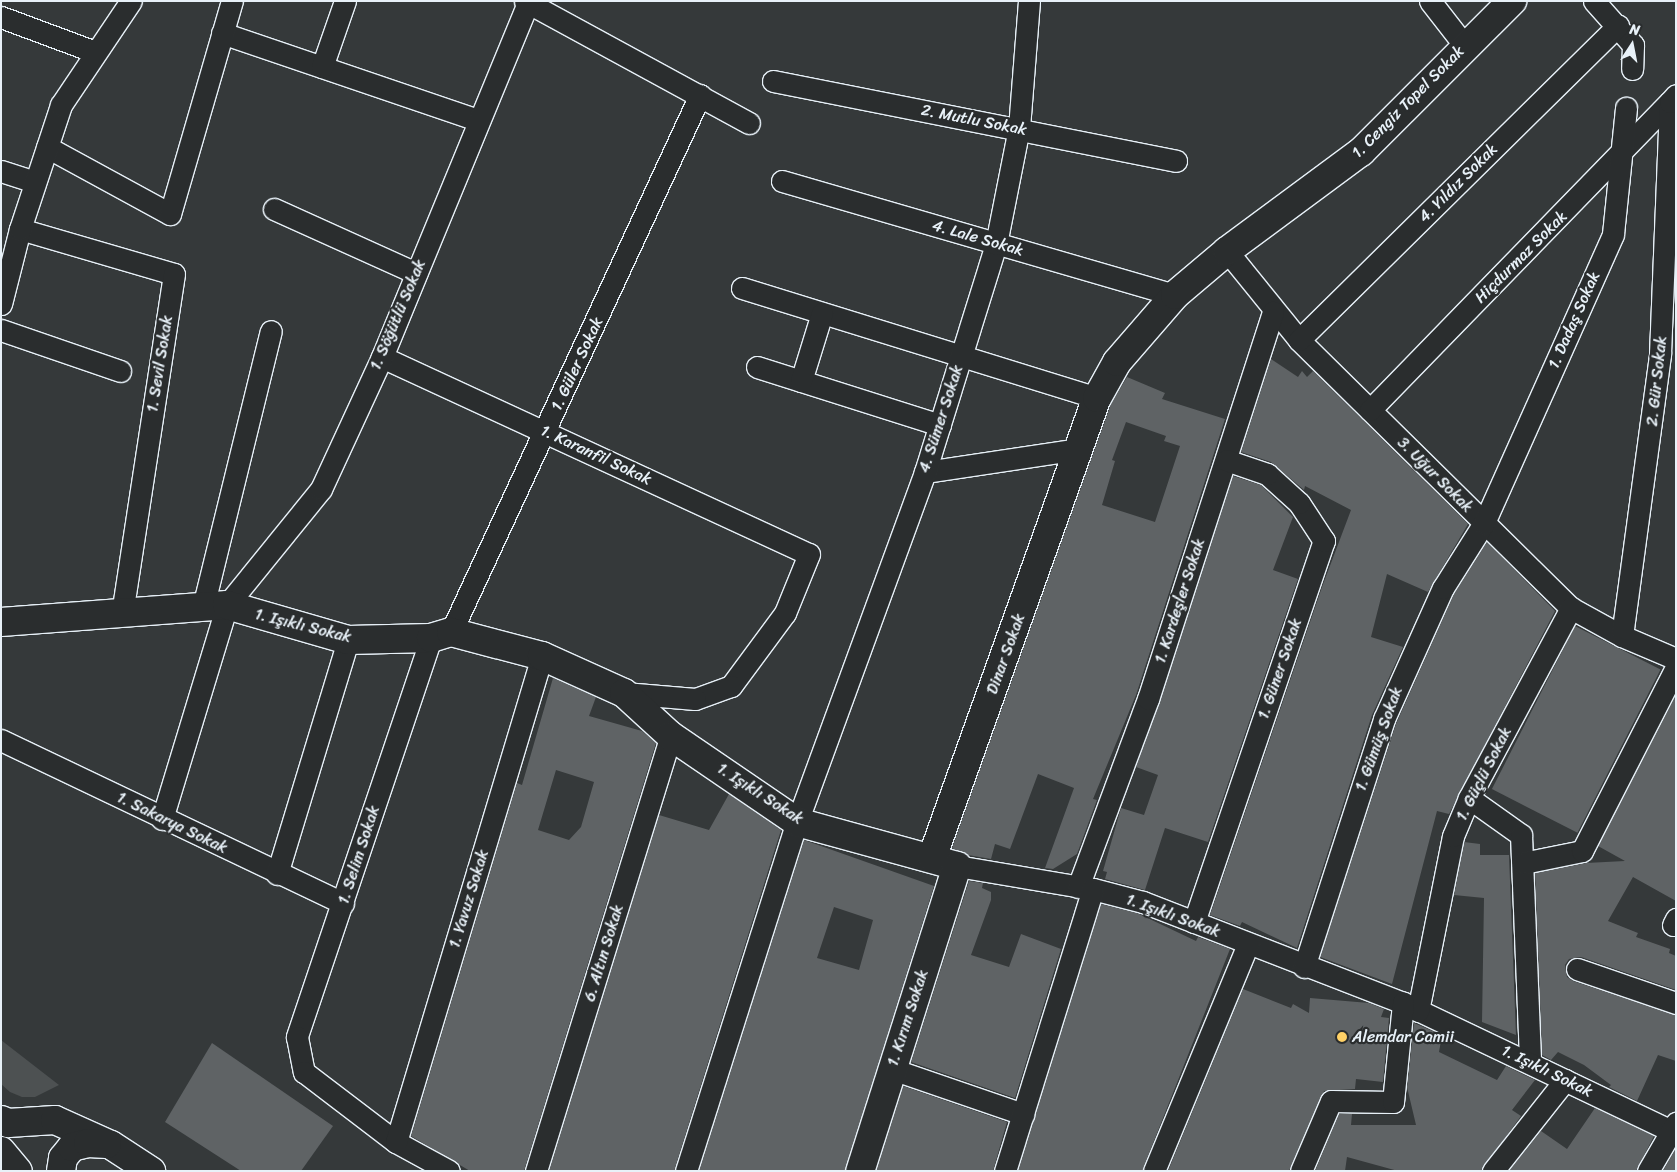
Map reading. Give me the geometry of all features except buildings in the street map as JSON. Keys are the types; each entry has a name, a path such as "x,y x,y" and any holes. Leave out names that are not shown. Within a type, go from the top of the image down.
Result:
{"main road":[{"name":"1. Cengiz Topel Sokak","path":"1227,251 1360,152 1512,1"},
{"name":"Dinar Sokak","path":"945,862 1097,398 1117,362 1175,295 1227,251"},
{"name":"1. Işıklı Sokak","path":"1,622 215,606 348,640 441,635 542,656 624,693 671,736 797,822 945,862"},
{"name":"1. Kırım Sokak","path":"860,1171 892,1069 945,862"},
{"path":"1,1120 8,1123 56,1120 111,1145 151,1171"},
{"path":"61,1171 63,1158 72,1147 88,1143 111,1145"},
{"path":"1,1151 18,1171"}],"street":[{"path":"1,304 34,182 61,105 95,52 132,1"},
{"path":"47,147 170,214 232,1"},
{"path":"322,67 345,1"},
{"name":"4. Sümer Sokak","path":"686,1171 797,822 925,472 996,244 1019,128 1029,1"},
{"path":"1430,1 1465,46"},
{"path":"1594,1 1618,25 1633,45 1632,69"},
{"path":"527,2 749,123"},
{"name":"1. Söğütlü Sokak","path":"215,606 320,489 382,358 527,2"},
{"path":"1,17 95,52"},
{"name":"4. Yıldız Sokak","path":"1299,340 1618,25"},
{"path":"222,33 478,120"},
{"name":"2. Mutlu Sokak","path":"773,80 1176,161"},
{"name":"1. Güler Sokak","path":"441,635 546,432 700,95"},
{"name":"Hiçdurmaz Sokak","path":"1370,410 1622,154 1673,99"},
{"name":"2. Gür Sokak","path":"1622,636 1668,355 1673,99"},
{"name":"1. Dadaş Sokak","path":"1484,523 1613,234 1626,108"},
{"path":"1,171 34,182"},
{"name":"4. Lale Sokak","path":"782,181 1175,295"},
{"path":"274,209 416,273"},
{"name":"1. Sevil Sokak","path":"20,229 174,274 122,613"},
{"name":"3. Uğur Sokak","path":"1227,251 1273,312 1299,340 1571,608 1622,636 1676,659"},
{"path":"742,288 1097,398"},
{"name":"1. Kardeşler Sokak","path":"1005,1171 1085,888 1273,312"},
{"path":"802,382 822,313"},
{"path":"1,330 120,372"},
{"path":"162,819 215,606 271,331"},
{"name":"1. Karanfil Sokak","path":"382,358 809,554"},
{"path":"757,368 940,425"},
{"path":"925,472 1079,449"},
{"name":"1. Güner Sokak","path":"1194,922 1324,541 1299,503 1267,474 1226,460"},
{"name":"1. Gümüş Sokak","path":"1304,966 1384,719 1443,588 1484,523"},
{"name":"1. Işıklı Sokak","path":"624,693 695,698 731,686 785,613 809,554"},
{"name":"1. Güçlü Sokak","path":"1300,1171 1330,1101 1393,1102 1411,1007 1453,836 1468,798 1571,608"},
{"name":"1. Selim Sokak","path":"396,1142 304,1072 297,1037 441,635"},
{"path":"277,874 348,640"},
{"name":"1. Yavuz Sokak","path":"396,1142 542,656"},
{"path":"1523,862 1582,851 1676,667"},
{"name":"6. Altın Sokak","path":"536,1171 671,736"},
{"name":"1. Sakarya Sokak","path":"1,740 277,874 344,903"},
{"path":"1468,798 1521,835 1530,1061"},
{"name":"1. Işıklı Sokak","path":"945,862 1085,888 1143,902 1411,1007 1530,1061 1565,1080 1675,1129"},
{"path":"1154,1171 1248,944"},
{"path":"1578,969 1676,1003"},
{"path":"892,1069 1022,1114"},
{"path":"1493,1171 1565,1080"},
{"path":"1648,1171 1675,1129"},
{"path":"396,1142 449,1171"}],"shaded area":[{"path":"1,1040 59,1085 35,1097 22,1097 10,1092 1,1084"}],"place":[{"name":"Alemdar Camii","path":"1342,1037"}]}
